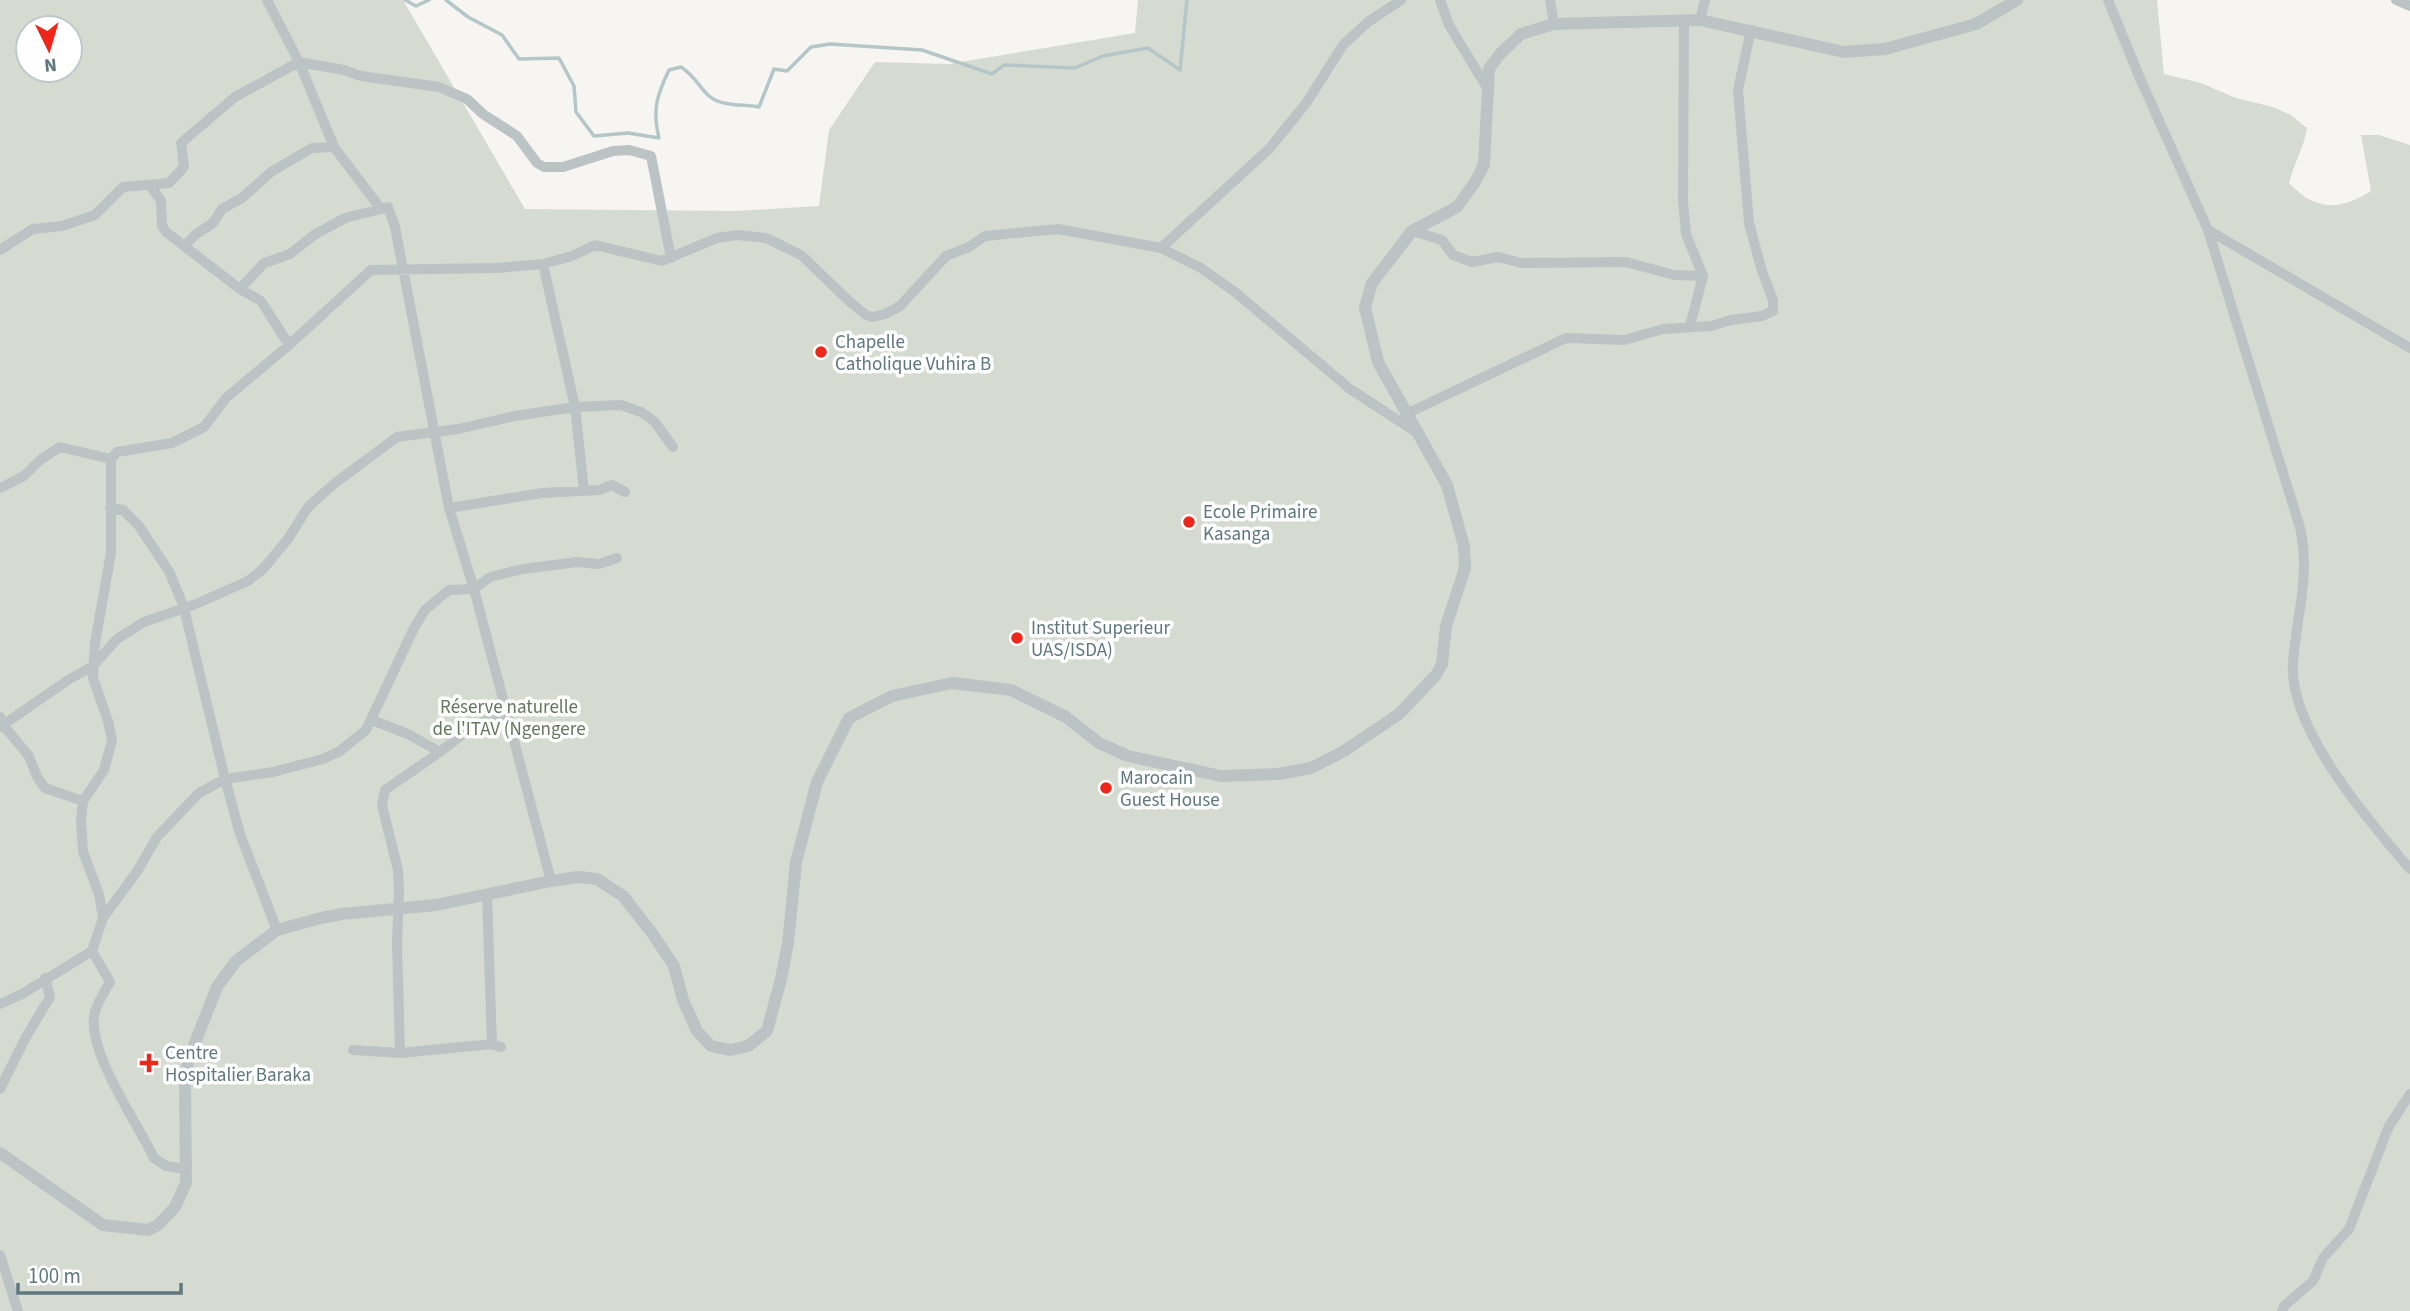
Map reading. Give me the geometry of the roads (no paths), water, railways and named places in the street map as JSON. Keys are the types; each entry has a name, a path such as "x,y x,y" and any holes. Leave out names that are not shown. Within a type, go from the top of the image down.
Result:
{"street":[{"path":"267,0 299,62 334,147 381,209"},
{"path":"1161,248 1269,149 1307,102 1343,46 1368,22 1401,0"},
{"path":"1440,0 1449,25 1489,91"},
{"path":"1550,0 1554,24"},
{"path":"1700,20 1705,0"},
{"path":"0,1153 103,1225 148,1230 158,1226 182,1195 186,1169 185,1077 196,1039 217,987 236,961 276,930 342,914 487,896 578,877 597,879 623,896 674,967 683,1000 697,1031 711,1046 730,1050 748,1046 767,1031 788,943 796,862 817,782 849,718 892,696 952,683 1012,690 1066,716 1099,743 1128,756 1221,776 1278,774 1311,768 1344,751 1399,714 1436,675 1442,664 1446,626 1465,568 1464,546 1447,485 1378,362 1365,307 1372,283 1412,231 1457,207 1475,182 1483,166 1489,69 1500,54 1521,34 1554,24 1700,20 1844,52 1885,49 1976,24 2017,0"},
{"path":"2108,0 2208,230 2279,454 2305,551 2306,572 2293,665 2298,703 2306,724 2355,804 2410,869"},
{"path":"2396,0 2410,6"},
{"path":"1684,21 1683,201 1686,234 1703,276 1690,326"},
{"path":"1406,414 1566,338 1624,340 1663,329 1711,326 1762,316 1773,311 1773,300 1749,223 1738,90 1751,30"},
{"path":"0,250 33,229 62,226 95,215 123,187 151,187 169,183 184,167 181,143 235,97 299,62 344,70 361,76 439,87 467,100 517,136 537,163 544,167 563,167 613,150 629,150 651,156 671,258"},
{"path":"185,246 195,235 213,223 222,209 242,198 271,172 312,148 334,147"},
{"path":"151,187 161,201 162,226 166,232 240,289 261,301 289,345"},
{"path":"240,289 264,263 290,254 314,235 345,218 387,207 449,508 508,713 551,881"},
{"path":"103,918 99,894 83,852 83,801 104,770 112,740 108,720 96,689 93,666 111,553 111,459 117,452 172,443 204,426 226,398 289,345 370,270 497,268 543,264 572,256 594,245 662,261 717,238 737,235 766,238 801,255 849,302 866,316 873,317 900,306 946,256 969,247 985,236 1058,229 1161,248 1201,268 1235,292 1350,389 1416,432"},
{"path":"2208,230 2410,348"},
{"path":"1412,231 1442,240 1453,255 1472,262 1499,257 1521,263 1626,262 1674,275 1703,276"},
{"path":"543,264 575,407 584,491"},
{"path":"83,801 45,788 37,777 29,756 1,723 93,666 117,639 144,622 248,581 263,569 288,539 308,507 397,436 434,433 575,407 621,405 641,412 654,421 673,447"},
{"path":"0,488 24,476 40,460 60,447 111,459"},
{"path":"449,508 542,493 599,490 612,485 625,492"},
{"path":"110,508 123,510 139,526 170,573 184,608 240,834 276,930"},
{"path":"0,1004 22,994 92,951 103,918 158,837 200,793 225,779 273,772 323,759 366,730 393,670 425,610 449,590 474,589 491,578 523,569 578,562 599,564 617,558"},
{"path":"400,1053 398,870 382,805 385,790 474,725 508,713"},
{"path":"372,720 408,734 440,752"},
{"path":"353,1049 400,1053 497,1045 487,896"},
{"path":"92,951 110,982 94,1015 93,1035 108,1074 154,1158 166,1166 186,1169"},
{"path":"0,1089 50,997 45,978"},
{"path":"2282,1311 2284,1306 2313,1281 2323,1258 2349,1229 2389,1126 2410,1094"},
{"path":"0,1255 18,1311"}],"waterway":[{"path":"405,0 416,6 429,0"},
{"path":"446,0 468,17 502,35 519,59 559,58 574,86 576,112 594,136 628,133 659,138 657,103 669,70 681,67 714,100 759,107 774,69 787,71 811,47 830,44 922,50 992,74 1004,65 1075,68 1103,56 1148,48 1180,70"},
{"path":"1180,70 1187,0"}],"place":[{"name":"Chapelle Catholique Vuhira B","path":"821,352"},
{"name":"Ecole Primaire Kasanga","path":"1189,522"},
{"name":"Institut Superieur UAS/ISDA)","path":"1017,638"},
{"name":"Marocain Guest House","path":"1106,788"},
{"name":"Centre Hospitalier Baraka","path":"149,1063"}],"park label":[{"name":"Réserve naturelle de l'ITAV (Ngengere","path":"509,717"}]}
